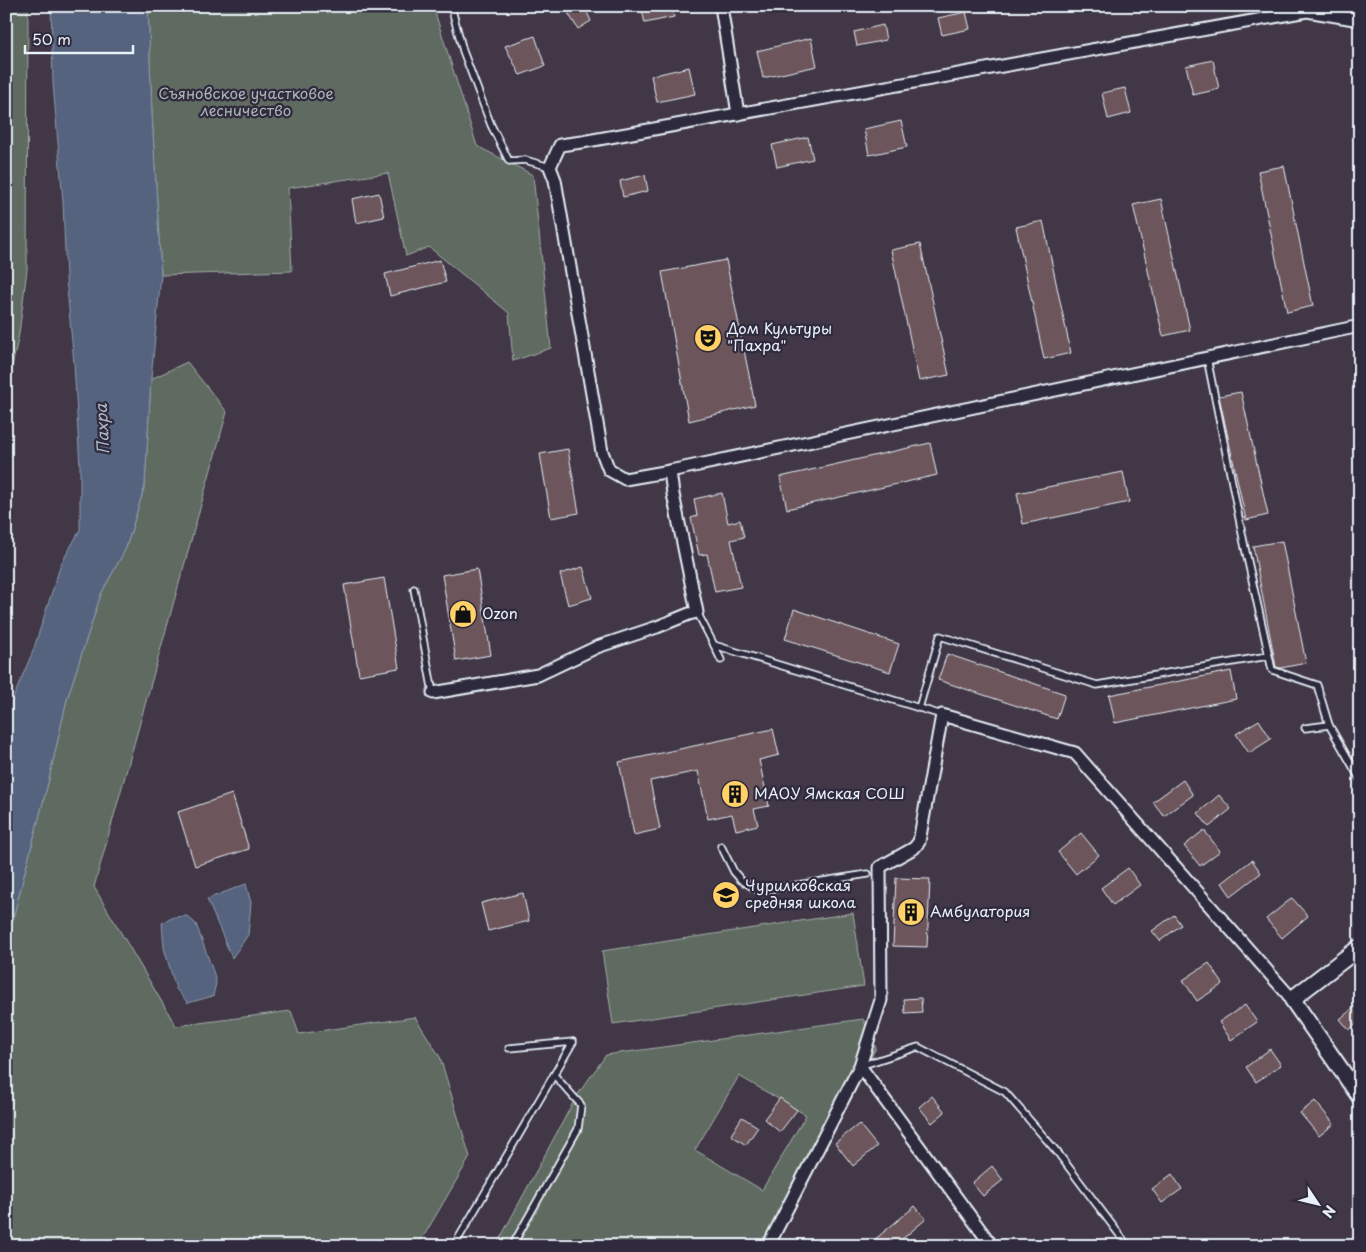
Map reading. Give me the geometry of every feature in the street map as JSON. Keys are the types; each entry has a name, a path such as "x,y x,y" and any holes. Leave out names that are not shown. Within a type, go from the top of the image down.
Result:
{"street":[{"path":"721,6 738,114"},
{"path":"1294,6 1307,11 1360,20"},
{"path":"1307,11 560,145 550,167 555,180 602,452 609,470 625,479 1360,326"},
{"path":"433,693 538,675 598,647 697,612 670,471"},
{"path":"768,1246 860,1066 882,1000 880,867 914,848 919,842 942,716 1075,753 1292,999 1360,1096"},
{"path":"1292,999 1360,947"},
{"path":"860,1066 992,1246"}],"lane":[{"path":"451,6 463,51 491,125 509,161 525,160 550,167"},
{"path":"1207,358 1272,670 1317,685 1329,725 1360,779"},
{"path":"414,590 433,693"},
{"path":"697,612 721,660"},
{"path":"919,708 940,636 1097,685 1268,656"},
{"path":"714,645 942,716"},
{"path":"1305,728 1329,725"},
{"path":"721,846 734,872 741,880 759,891 868,874"},
{"path":"454,1246 573,1042 509,1048"},
{"path":"860,1066 918,1047 1005,1092 1058,1154 1128,1246"},
{"path":"512,1246 578,1128 581,1105 554,1075"}],"green space":[{"path":"6,6 28,6 27,269 19,334 6,395"},
{"name":"Съяновское участковое лесничество","path":"148,6 433,6 477,146 533,175 551,348 513,361 509,313 429,247 406,256 388,173 288,188 292,271 161,275"},
{"path":"187,362 227,412 94,887 176,1026 291,1011 299,1034 415,1017 440,1057 470,1157 418,1246 110,1246 83,1238 81,1246 6,1246 6,945 48,783 67,699 101,594 126,548 145,485 151,379"},
{"path":"853,913 864,986 613,1024 602,951"},
{"path":"863,1019 876,1048 769,1246 496,1246 576,1097 606,1055","holes":["739,1076 806,1115 762,1190 695,1150"]}],"water":[{"name":"Пахра","path":"51,6 148,6 161,275 151,379 145,485 126,548 101,594 67,699 48,783 6,945 6,715 33,651 61,564 80,530 80,467 74,363 66,278 63,202 53,83"},
{"path":"246,884 251,903 248,935 232,958 207,899"},
{"path":"187,916 196,924 216,983 213,996 188,1003 176,989 164,948 162,923 174,917"}],"building":[{"path":"584,6 591,21 578,29 568,13"},
{"path":"641,6 671,6 674,17 645,23"},
{"path":"966,12 970,29 942,35 938,18"},
{"path":"883,25 886,40 857,46 854,32"},
{"path":"535,36 545,66 520,75 505,46"},
{"path":"811,38 817,66 763,78 757,51"},
{"path":"1213,60 1219,89 1193,95 1186,66"},
{"path":"689,67 695,94 657,102 651,76"},
{"path":"1125,88 1131,113 1108,119 1102,93"},
{"path":"901,121 907,147 869,155 864,129"},
{"path":"808,137 813,159 777,167 772,145"},
{"path":"1284,166 1313,306 1287,312 1258,171"},
{"path":"645,175 648,191 623,197 620,181"},
{"path":"379,193 384,217 356,223 352,199"},
{"path":"1161,199 1190,330 1163,336 1133,205"},
{"path":"1043,221 1071,353 1044,359 1016,227"},
{"path":"920,244 949,375 919,381 891,250"},
{"path":"440,260 446,282 390,296 385,274"},
{"name":"Дом Культуры \"Пахра\"","path":"726,260 755,405 689,421 662,272"},
{"path":"1241,392 1268,515 1246,520 1219,396"},
{"path":"930,443 937,475 787,509 780,477"},
{"path":"568,449 579,513 551,518 540,454"},
{"path":"1123,472 1129,502 1023,524 1017,493"},
{"path":"722,493 728,523 740,520 744,537 731,540 741,587 715,592 707,554 699,555 691,518 697,516 694,499"},
{"path":"1282,541 1306,663 1281,668 1276,667 1253,546"},
{"path":"583,567 592,598 568,605 560,574"},
{"path":"477,569 491,655 456,661 442,575"},
{"path":"384,578 399,668 359,675 344,585"},
{"path":"794,609 899,644 890,672 785,639"},
{"path":"947,654 1065,694 1057,719 938,680"},
{"path":"1231,671 1236,699 1115,723 1109,695"},
{"path":"1259,720 1271,739 1249,753 1236,734"},
{"name":"МАОУ Ямская СОШ","path":"773,729 779,755 759,760 769,806 754,809 758,825 736,830 732,814 708,819 698,771 650,781 660,829 634,835 619,762"},
{"path":"1183,780 1193,795 1164,816 1153,802"},
{"path":"232,794 249,849 195,866 178,812"},
{"path":"1219,795 1231,809 1209,827 1198,813"},
{"path":"1204,830 1220,851 1200,866 1184,846"},
{"path":"1081,833 1099,855 1076,874 1058,852"},
{"path":"1252,860 1261,873 1231,896 1222,883"},
{"path":"1128,868 1140,885 1113,905 1101,888"},
{"name":"Амбулатория","path":"896,878 930,879 927,947 893,946"},
{"path":"523,893 529,921 488,931 481,903"},
{"path":"1292,898 1308,916 1282,938 1266,919"},
{"path":"1174,915 1181,925 1160,941 1152,931"},
{"path":"1209,963 1223,984 1197,1001 1183,980"},
{"path":"921,998 922,1012 905,1013 904,999"},
{"path":"1360,1002 1360,1021 1349,1030 1340,1019"},
{"path":"1245,1005 1257,1022 1231,1040 1219,1022"},
{"path":"1270,1049 1281,1065 1256,1082 1246,1067"},
{"path":"932,1096 945,1112 932,1123 919,1107"},
{"path":"780,1098 797,1110 780,1132 764,1119"},
{"path":"1315,1101 1334,1124 1319,1136 1300,1113"},
{"path":"742,1117 758,1127 746,1145 731,1135"},
{"path":"859,1124 877,1146 853,1166 835,1143"},
{"path":"992,1166 1003,1180 983,1196 972,1183"},
{"path":"1172,1174 1182,1189 1162,1203 1152,1189"},
{"path":"915,1206 926,1219 894,1246 867,1246"}],"place":[{"name":"Дом Культуры \"Пахра\"","path":"708,338"},
{"name":"Ozon","path":"463,614"},
{"name":"МАОУ Ямская СОШ","path":"735,794"},
{"name":"Чурилковская средняя школа","path":"726,895"},
{"name":"Амбулатория","path":"911,912"}]}
